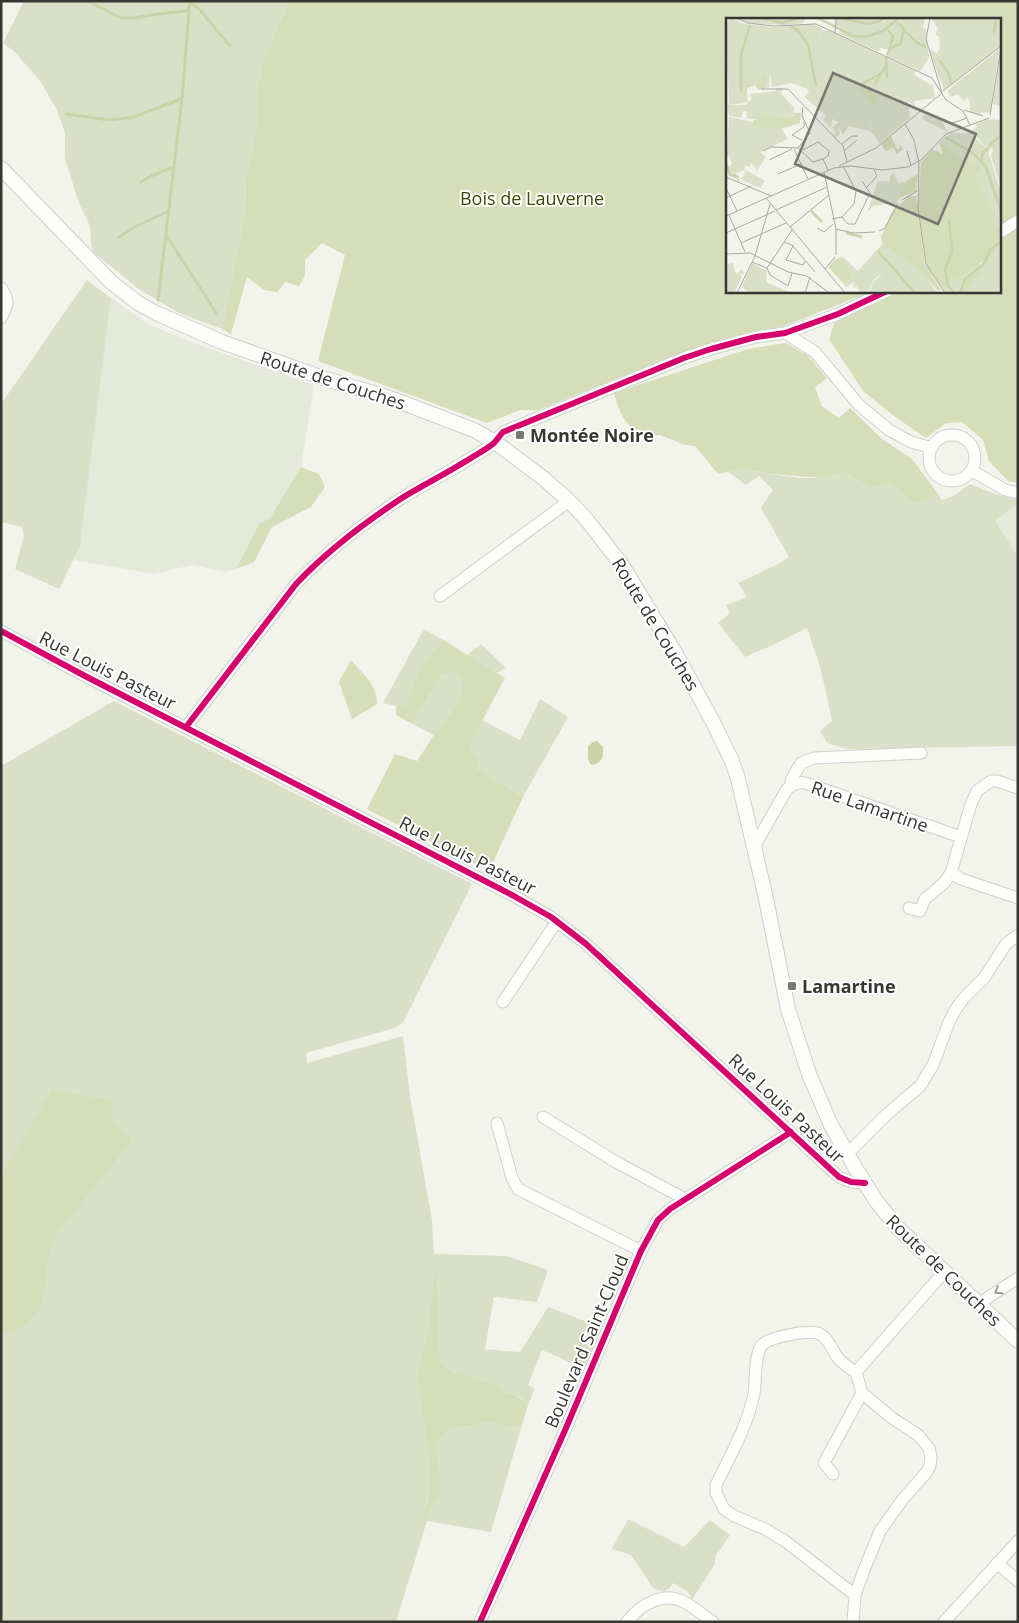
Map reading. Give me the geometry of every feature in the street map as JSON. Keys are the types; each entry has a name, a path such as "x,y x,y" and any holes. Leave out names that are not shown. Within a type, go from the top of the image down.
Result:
{"main road":[{"name":"Route de Couches","path":"1,168 111,282 138,303 156,314 222,342 326,380 390,398 474,430 495,442 569,501 606,543 622,565 677,656 731,759 765,894 788,1009 821,1104 856,1170 896,1227 1018,1341"}],"street":[{"path":"1002,231 1018,221"},
{"path":"1,288 7,296 8,303 1,318"},
{"path":"186,727 296,584 309,570 381,512 495,442 498,436 504,432 684,358 756,337 785,333 838,314 885,292"},
{"path":"785,333 815,352 858,404 889,430 911,442 932,448"},
{"path":"951,435 959,436 971,446 974,454 971,470 961,479 953,481 940,477 931,467 930,454 932,448 937,441 944,437 951,435"},
{"path":"971,470 1005,490 1018,493"},
{"path":"440,596 569,501"},
{"name":"Rue Louis Pasteur","path":"1,631 512,895 557,921 586,944 839,1177 851,1182 865,1183"},
{"path":"793,784 792,780 801,763 814,758 921,753"},
{"path":"909,908 920,911 925,899 944,883 951,873 971,804 977,791 990,781 997,781 1018,788"},
{"name":"Rue Lamartine","path":"754,847 787,789 793,784 805,783 961,837"},
{"path":"951,873 961,879 1018,898"},
{"path":"504,1002 557,921"},
{"path":"822,1162 845,1150 920,1086 933,1065 949,1022 956,1009 963,999 984,978 1006,944 1018,936"},
{"path":"543,1117 616,1162 685,1199"},
{"path":"497,1123 512,1178 518,1190 641,1251"},
{"name":"Boulevard Saint-Cloud","path":"480,1622 641,1251 658,1220 685,1199 792,1132"},
{"name":"Rue Louis Pasteur","path":"831,1169 856,1170"},
{"path":"856,1372 944,1272"},
{"path":"978,1304 1018,1278"},
{"path":"853,1622 856,1595 880,1531 903,1499 926,1474 930,1466 929,1448 918,1435 892,1418 862,1393 856,1372 838,1358 827,1340 820,1334 812,1331 804,1332 768,1341 758,1351 754,1392 749,1415 740,1439 716,1485 719,1502 724,1509 734,1516 785,1540 856,1595"},
{"path":"833,1474 824,1463 862,1393"},
{"path":"944,1622 1018,1541"},
{"path":"997,1563 1018,1581"},
{"path":"627,1622 639,1609 648,1603 662,1598 685,1602 713,1622"}],"shaded area":[{"path":"24,1 289,1 263,61 258,85 258,122 246,179 245,212 222,329 179,313 140,290 92,251 90,226 79,203 65,159 65,133 56,108 40,81 15,52 3,43"},
{"path":"87,280 111,298 80,546 59,589 15,569 24,536 22,527 2,522 1,404"},
{"path":"111,298 150,325 191,342 314,385 301,467 270,518 259,524 236,569 225,572 192,565 154,574 73,560 80,546"},
{"path":"743,469 806,478 833,476 845,472 870,488 891,484 915,504 939,495 942,500 955,495 970,484 998,495 1018,500 1018,507 1012,508 995,521 1018,556 1018,746 847,749 827,743 820,731 832,721 821,670 807,628 745,657 718,623 730,613 726,605 747,597 738,583 789,557 761,508 773,490 759,476 746,485 728,472"},
{"path":"1018,507 1018,556 994,521 1012,508"},
{"path":"424,629 443,640 421,666 405,705 396,706 383,703"},
{"path":"481,644 506,668 497,673 467,655"},
{"path":"455,671 463,679 460,700 434,735 411,723 416,718 441,676"},
{"path":"540,699 568,717 523,797 476,768 469,749 474,734 482,720 520,740"},
{"path":"114,701 472,884 403,1023 395,1028 306,1053 307,1063 403,1036 410,1096 432,1220 434,1254 507,1256 548,1270 537,1302 494,1297 485,1349 520,1352 548,1307 600,1327 585,1369 542,1350 528,1385 535,1388 528,1405 520,1397 503,1393 499,1385 453,1372 441,1363 439,1339 429,1327 417,1376 429,1460 427,1520 441,1482 436,1444 445,1433 459,1427 475,1426 487,1422 512,1428 522,1425 491,1532 427,1521 396,1622 1,1622 1,766"},
{"path":"597,741 603,747 603,753 602,758 593,765 590,764 588,758 588,746"},
{"path":"628,1519 684,1547 710,1520 730,1535 715,1557 715,1564 692,1600 688,1592 673,1583 664,1592 653,1588 631,1555 612,1549"}],"green space":[{"name":"Bois de Lauverne","path":"289,1 1018,1 1018,214 1002,224 1002,18 726,18 726,292 870,292 784,326 753,331 673,356 538,410 520,410 487,423 318,361 345,255 322,243 305,260 305,276 299,286 285,282 277,292 264,290 247,277 231,334 222,329 245,212 246,179 258,122 258,85 263,61"},
{"path":"1018,227 1018,483 1008,481 989,461 983,440 962,422 946,423 926,438 894,416 863,391 829,339 834,323 898,292 1002,292 1002,236"},
{"path":"786,343 808,356 827,378 815,387 822,406 839,418 850,408 882,439 912,459 939,495 915,504 891,484 870,488 845,472 824,478 772,474 743,469 718,474 695,446 685,445 660,435 641,436 623,418 618,407 614,393 748,349"},
{"path":"301,467 319,474 325,487 311,507 272,527 254,562 236,569 259,524 270,518"},
{"path":"443,640 505,678 469,749 479,759 476,768 523,797 489,871 367,809 395,754 417,761 460,700 463,679 454,671 441,676 416,718 411,723 396,715 396,706 405,705 421,666"},
{"path":"351,660 372,686 377,697 377,704 352,719 339,682"},
{"path":"52,1089 89,1097 113,1099 112,1120 132,1140 55,1236 49,1252 42,1306 25,1325 5,1333 1,1332 1,1177"},
{"path":"435,1270 439,1304 441,1363 453,1372 499,1385 503,1393 517,1396 528,1405 522,1425 512,1428 487,1422 475,1426 459,1427 445,1433 436,1444 441,1482 440,1498 433,1504 427,1521 423,1518 428,1501 429,1460 417,1376 429,1327"}],"waterway":[{"path":"158,300 182,99 190,1"},
{"path":"190,3 199,9 230,46"},
{"path":"93,4 121,18 186,11 189,8"},
{"path":"66,114 109,120 134,117 181,99"},
{"path":"141,182 171,168 174,169"},
{"path":"119,237 136,226 169,211"},
{"path":"166,235 217,314"}],"cycle path":[{"path":"186,727 296,584 320,560 374,517 402,498 486,449 503,432 684,358 756,337 785,333 838,314 885,292"},
{"path":"1,631 512,895 551,917 586,944 839,1177 851,1182 865,1183"},
{"path":"480,1622 566,1428 641,1251 658,1220 670,1209 791,1132"}],"place":[{"name":"Montée Noire","path":"520,435"},
{"name":"Lamartine","path":"792,986"}]}
